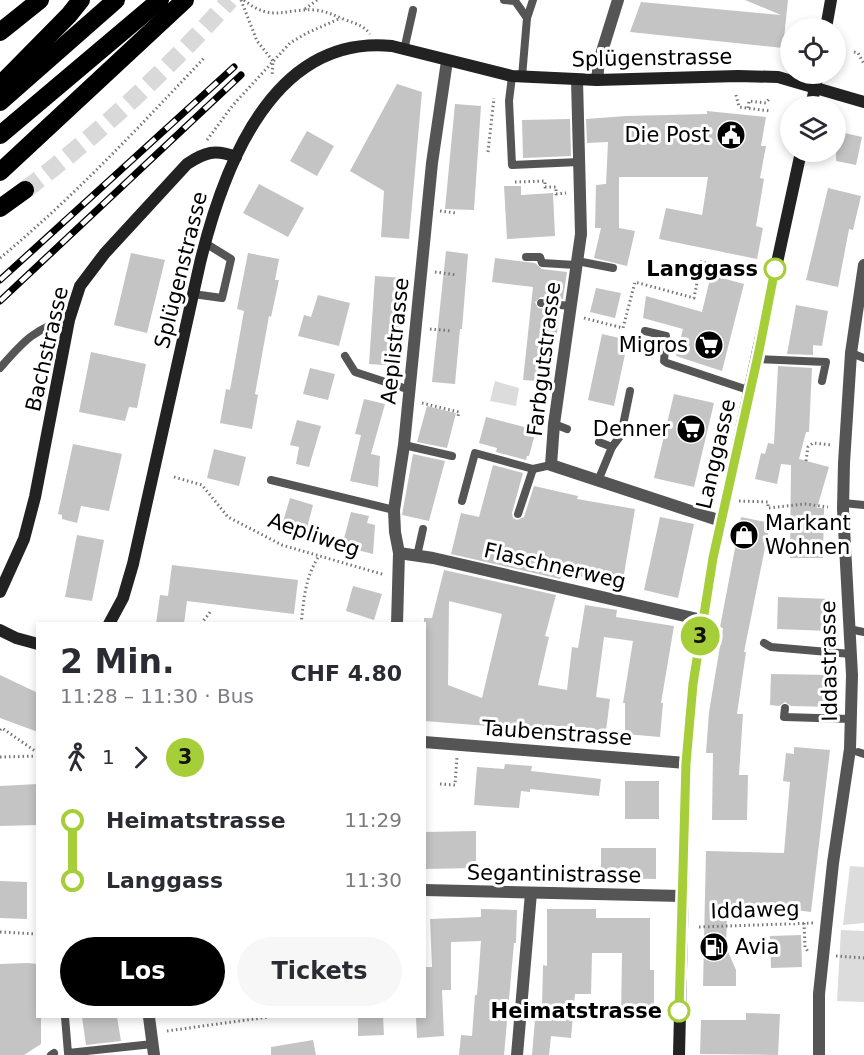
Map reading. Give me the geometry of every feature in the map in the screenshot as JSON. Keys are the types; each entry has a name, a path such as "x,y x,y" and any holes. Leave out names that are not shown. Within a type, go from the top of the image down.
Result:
{"highway":[{"path":"0,32 40,0"},
{"path":"0,85 81,0"},
{"path":"0,102 116,0"},
{"path":"0,135 160,0"},
{"path":"0,172 185,0"},
{"path":"0,208 25,190"}],"main road":[{"path":"828,18 831,0"},
{"name":"Splügenstrasse","path":"109,622 123,598 133,564 205,243 223,184 251,128 270,99 296,74 345,48 378,45 517,77 597,80 778,77 864,102"},
{"path":"813,96 816,84"},
{"name":"Bachstrasse","path":"0,592 24,539 35,497 73,301 88,274 187,164 207,153 220,152 236,157"},
{"name":"Langgasse","path":"679,1055 686,763 693,684 702,620 725,501 758,359 799,162"},
{"path":"0,630 16,638 36,643"}],"street":[{"path":"597,80 599,61 618,0"},
{"name":"Aeplistrasse","path":"397,622 399,553 394,510 412,396 432,163 447,62"},
{"name":"Farbgutstrasse","path":"577,80 581,234 554,424 551,465 721,521"},
{"name":"Iddastrasse","path":"819,1055 819,994 834,853 850,749 851,654 839,505 851,353 864,265"},
{"name":"Flaschnerweg","path":"399,553 702,620"},
{"name":"Taubenstrasse","path":"426,742 686,763"},
{"name":"Segantinistrasse","path":"426,890 682,897"},
{"path":"517,1055 531,893"},
{"path":"149,1018 154,1050"}],"lane":[{"path":"504,0 515,2 528,18"},
{"path":"533,0 517,77 509,101 512,165 579,162"},
{"path":"404,50 413,10"},
{"path":"193,294 222,298 231,259 205,243"},
{"path":"526,257 540,257 542,263 577,263 613,268"},
{"path":"542,303 570,310"},
{"path":"0,368 29,337 50,324 69,320"},
{"path":"645,331 666,336 663,357 667,363 751,391"},
{"path":"851,353 864,358"},
{"path":"345,356 355,372 412,396"},
{"path":"758,359 826,362 822,381"},
{"path":"598,481 612,447 621,435 630,391"},
{"path":"554,424 567,429"},
{"path":"599,442 612,447"},
{"path":"404,445 452,456"},
{"path":"462,501 476,453 533,469 551,465"},
{"path":"518,513 533,469"},
{"path":"271,480 394,510"},
{"path":"839,505 864,505"},
{"path":"417,556 423,529"},
{"path":"849,629 864,632"},
{"path":"764,643 771,648 851,654"},
{"path":"785,708 784,717 851,719"},
{"path":"65,1018 68,1053 154,1050"}],"path":[{"path":"243,0 262,12 274,14 304,10 330,13 364,27 378,45"},
{"path":"243,0 257,41 273,61"},
{"path":"304,10 317,0"},
{"path":"222,122 233,105 290,44 307,33 340,18"},
{"path":"854,51 864,64"},
{"path":"0,258 34,230 115,153 205,57"},
{"path":"736,95 739,107 770,111"},
{"path":"488,152 494,98"},
{"path":"748,108 749,101 766,103 769,99"},
{"path":"515,182 545,181 545,187 556,187 556,194 580,193"},
{"path":"434,211 456,213"},
{"path":"570,310 623,328 635,282 694,298 701,262 757,273"},
{"path":"428,271 457,275"},
{"path":"422,328 452,331"},
{"path":"412,396 459,412 458,416"},
{"path":"806,461 808,447 813,443 831,445 836,448"},
{"name":"Aepliweg","path":"174,477 202,485 228,517 282,545 391,577"},
{"path":"725,501 768,502 768,508 805,504 839,505"},
{"path":"301,622 305,587 311,568 319,555"},
{"path":"203,622 211,611"},
{"path":"0,730 2,728 36,753"},
{"path":"440,784 455,785 457,753"},
{"path":"0,757 36,754"},
{"path":"804,923 805,947 809,953 812,953"},
{"name":"Iddaweg","path":"699,927 812,923"},
{"path":"0,932 36,934"},
{"path":"834,956 864,958"},
{"path":"167,1031 261,1018"}],"shaded area":[{"path":"495,381 519,388 516,406 490,401"},
{"path":"850,866 864,867 864,923 843,925"},
{"path":"841,930 864,931 864,1002 837,1001"}],"building":[{"path":"745,0 788,0 786,18 780,18 780,48 630,32 641,2 781,15"},
{"path":"397,84 422,92 409,239 381,237 384,191 350,171"},
{"path":"455,104 481,106 474,210 445,209"},
{"path":"707,111 766,117 761,146 766,146 760,178 764,179 756,226 763,228 757,259 659,239 666,208 702,215 708,177 619,177 619,228 635,231 627,266 594,258 601,228 595,228 596,185 606,184 608,142 587,143 586,119 707,114"},
{"path":"570,119 571,156 523,158 522,120"},
{"path":"307,131 334,146 317,176 290,161"},
{"path":"846,133 862,137 856,165 841,162 846,162"},
{"path":"259,184 304,208 288,237 243,213"},
{"path":"504,186 521,186 521,195 553,193 555,236 507,239"},
{"path":"828,188 861,196 853,230 849,229 838,287 806,280"},
{"path":"446,251 468,254 455,384 432,382"},
{"path":"131,253 165,260 147,333 114,325"},
{"path":"248,253 279,259 275,280 279,280 271,317 269,316 255,394 258,395 252,429 220,423 226,389 230,390 244,311 237,309"},
{"path":"495,258 535,263 542,269 567,272 563,299 541,297 535,302 538,308 560,311 556,340 553,340 550,382 523,380 533,287 492,282"},
{"path":"711,275 744,284 722,371 676,356 683,329 643,318 646,296 702,312"},
{"path":"375,276 404,278 397,366 369,364"},
{"path":"596,288 621,293 615,318 590,312"},
{"path":"318,295 350,303 339,346 298,336 304,315 311,317"},
{"path":"796,305 828,311 822,346 813,345 813,355 787,354"},
{"path":"602,334 628,340 614,406 588,400"},
{"path":"91,352 146,364 137,408 129,407 125,421 79,412"},
{"path":"778,366 812,368 809,432 806,432 799,459 829,467 817,508 824,508 823,558 790,558 791,465 781,464 777,484 755,479 761,453 765,454 768,443 774,444"},
{"path":"310,368 335,374 328,400 303,394"},
{"path":"674,394 714,403 694,487 654,478"},
{"path":"364,399 385,404 371,454 380,456 378,487 350,481 361,435 355,434"},
{"path":"427,406 456,413 447,448 417,442"},
{"path":"486,417 536,430 526,460 496,452 497,448 479,443"},
{"path":"297,420 321,426 309,467 296,464 299,447 290,445"},
{"path":"73,444 122,454 109,511 81,506 77,523 62,519 62,515 58,514"},
{"path":"214,449 246,457 239,486 207,478"},
{"path":"413,454 445,461 429,521 402,515"},
{"path":"493,465 523,473 512,513 513,518 517,520 524,517 534,486 578,496 577,499 635,509 622,586 565,570 560,579 451,554 461,513 479,517"},
{"path":"290,498 313,505 306,532 282,525"},
{"path":"351,512 369,516 367,523 375,525 373,554 342,546"},
{"path":"660,517 694,524 678,598 644,590"},
{"path":"741,517 770,523 744,652 746,652 737,714 743,714 739,775 748,775 747,820 712,820 713,753 706,753 709,712 723,628 720,627"},
{"path":"77,535 104,540 92,601 65,597"},
{"path":"172,565 298,580 294,614 187,601 184,622 156,622 160,595 168,596"},
{"path":"444,570 556,595 545,636 549,637 538,685 567,690 572,647 578,648 585,605 617,610 616,617 674,626 661,703 663,703 660,737 625,734 625,703 623,703 633,641 604,637 596,697 610,699 606,731 547,725 546,735 513,728 426,721 426,622 424,618 432,618","holes":["449,601 502,614 482,698 448,685"]},
{"path":"353,586 382,594 374,620 346,611"},
{"path":"778,597 830,599 829,631 777,629"},
{"path":"771,674 833,675 833,707 791,706 785,702 779,706 770,705"},
{"path":"0,675 36,692 36,731 0,718"},
{"path":"794,747 830,750 811,912 772,907 772,919 727,917 726,947 736,970 736,986 703,986 706,851 784,853 790,782 783,781 786,753 794,754"},
{"path":"505,764 532,766 531,771 601,779 599,796 530,789 530,792 521,791 519,808 474,805 477,767 504,769"},
{"path":"625,781 659,781 659,819 625,819"},
{"path":"36,784 36,825 0,826 0,786"},
{"path":"476,831 476,868 426,869 426,832"},
{"path":"601,848 656,848 656,879 601,878"},
{"path":"0,881 27,882 27,919 0,918"},
{"path":"481,909 517,910 516,943 514,943 504,1055 459,1055 461,1035 472,1036 481,941 451,942 451,990 442,990 444,1036 417,1038 416,1018 426,1018 426,967 432,967 430,919 481,917"},
{"path":"547,909 596,909 596,918 650,918 650,970 654,970 654,1018 621,1018 622,953 592,953 591,994 575,994 571,1038 551,1036 549,1055 532,1055 536,1008 542,1009 543,965 547,966"},
{"path":"801,935 802,967 771,968 770,936"},
{"path":"0,964 36,964 36,1018 41,1018 41,1044 24,1055 0,1055"},
{"path":"746,1013 780,1014 778,1055 700,1054 701,1020 746,1020"},
{"path":"82,1018 117,1018 121,1041 86,1045"},
{"path":"358,1018 383,1018 384,1035 358,1036"},
{"path":"313,1040 316,1055 271,1055 271,1047"}],"tunnel":[{"path":"25,190 53,169 132,100 230,0"}],"railway":[{"path":"0,280 234,67"},
{"path":"0,301 241,75"}],"bus line":[{"name":"3","path":"679,1011 686,763 693,684 713,558 775,269"}],"place":[{"name":"Die Post","path":"731,135"},
{"name":"Langgass","path":"775,269"},
{"name":"Migros","path":"709,345"},
{"name":"Denner","path":"691,429"},
{"name":"Markant Wohnen","path":"744,535"},
{"name":"Avia","path":"714,947"},
{"name":"Heimatstrasse","path":"679,1011"}]}
